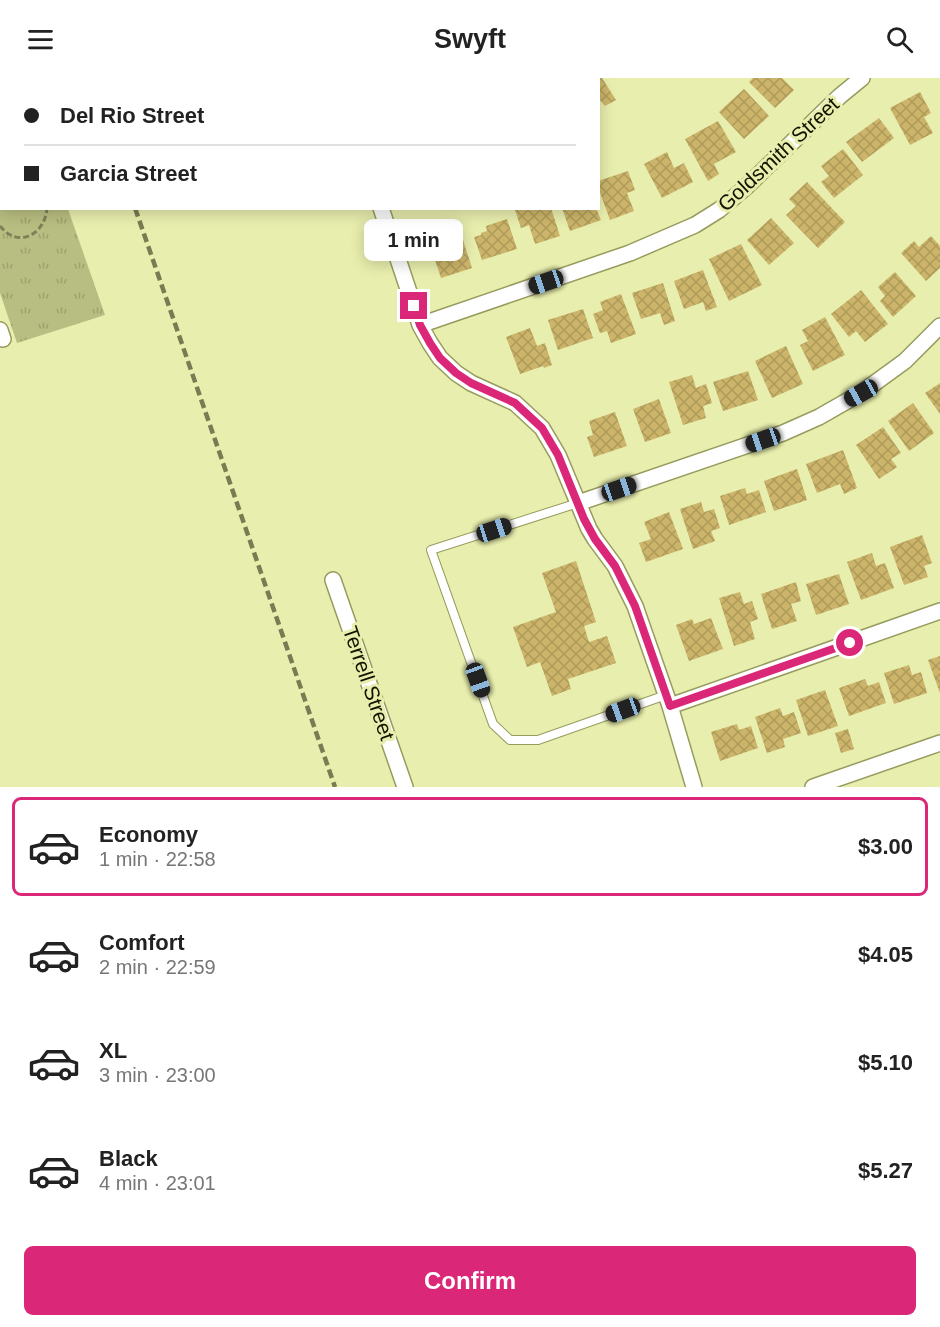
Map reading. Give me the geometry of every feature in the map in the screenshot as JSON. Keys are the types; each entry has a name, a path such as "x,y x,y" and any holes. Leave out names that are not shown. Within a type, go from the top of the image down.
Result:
{"street":[{"name":"Goldsmith Street","path":"420,325 630,253 695,225 720,210 746,188 840,96 862,78"},
{"path":"382,210 420,325 440,358 471,383 515,403 542,428 558,455 584,519 595,539 615,566 635,606 668,700 694,787"},
{"path":"578,503 783,433 819,417 861,393 905,361 940,326"},
{"name":"Terrell Street","path":"333,580 405,787"},
{"path":"668,700 940,611"},
{"path":"813,787 940,743"}],"lane":[{"path":"578,503 431,550 493,724 510,740 538,740 668,700"}],"path":[{"path":"0,226 9,236 19,238 32,236 40,229 47,210"}],"green space":[{"path":"0,210 68,210 105,315 17,343 0,293"}],"building":[{"path":"600,78 616,100 605,106 600,100"},
{"path":"753,78 782,78 794,90 775,108 749,82"},
{"path":"744,89 769,116 744,139 719,112"},
{"path":"920,92 931,113 924,117 933,133 910,145 890,108"},
{"path":"879,118 894,138 862,162 846,142"},
{"path":"718,121 736,152 714,164 719,174 708,181 685,139"},
{"path":"843,149 863,175 834,198 821,182 829,176 821,166"},
{"path":"667,152 674,168 684,163 693,182 662,198 644,164"},
{"path":"628,171 635,190 627,193 634,211 610,220 600,192 600,180"},
{"path":"807,182 845,222 818,248 786,215 796,206 789,199"},
{"path":"515,210 552,210 560,236 535,244 529,225 521,228"},
{"path":"563,210 597,210 601,220 570,231"},
{"path":"771,218 794,243 769,265 747,240"},
{"path":"507,219 517,249 482,260 474,237 487,231 486,226"},
{"path":"440,235 444,246 463,240 472,268 441,278 428,239"},
{"path":"931,236 940,246 940,268 926,281 901,253 914,241 919,247"},
{"path":"741,244 762,285 729,301 709,259"},
{"path":"703,270 717,307 706,311 703,302 684,309 674,281"},
{"path":"895,272 916,296 893,317 880,301 885,296 878,287"},
{"path":"663,283 675,321 664,325 660,313 641,319 632,293"},
{"path":"861,290 888,324 865,342 856,331 849,337 831,314"},
{"path":"621,294 636,334 611,343 607,331 600,333 593,314 603,310 600,302"},
{"path":"583,309 593,338 558,350 548,320"},
{"path":"825,317 845,355 813,371 800,345 808,341 802,330"},
{"path":"530,328 537,346 545,343 552,365 520,374 506,337"},
{"path":"786,346 803,384 772,398 755,361"},
{"path":"748,371 758,400 723,411 713,382"},
{"path":"692,375 696,388 706,384 712,403 703,406 706,418 683,425 669,382"},
{"path":"940,383 940,414 925,393"},
{"path":"659,399 671,433 645,442 633,409"},
{"path":"913,403 934,433 909,451 888,421"},
{"path":"615,412 627,446 594,457 587,437 593,435 589,421"},
{"path":"883,427 901,453 891,459 897,467 879,479 856,445"},
{"path":"843,450 857,488 844,494 840,484 817,493 806,464"},
{"path":"797,469 807,500 774,511 764,481"},
{"path":"745,488 747,494 759,490 766,512 729,525 720,496"},
{"path":"701,502 704,512 714,509 720,528 711,531 715,541 693,549 680,509"},
{"path":"669,512 683,549 646,562 639,543 651,539 644,522"},
{"path":"922,535 932,563 924,566 928,577 904,585 890,547"},
{"path":"872,553 876,566 885,563 894,588 861,600 847,562"},
{"path":"576,561 596,622 584,626 589,642 607,636 616,663 568,679 571,689 552,696 540,662 527,667 513,627 556,612 542,573"},
{"path":"839,574 849,604 816,615 806,584"},
{"path":"796,582 801,601 791,604 797,621 772,629 761,594"},
{"path":"740,592 744,604 752,601 758,619 750,622 755,639 734,646 719,598"},
{"path":"711,618 723,649 689,661 676,625 692,619 694,624"},
{"path":"940,656 940,693 928,660"},
{"path":"909,665 912,675 921,672 927,693 894,704 884,673"},
{"path":"865,679 868,686 879,682 886,703 849,716 839,688"},
{"path":"825,690 838,726 808,736 796,700"},
{"path":"780,708 783,716 794,712 801,733 783,739 785,747 767,753 755,717"},
{"path":"737,724 739,730 751,726 758,748 720,761 711,732"},
{"path":"848,729 854,749 841,753 835,733"}],"railway":[{"path":"136,210 335,787"}],"route":[{"path":"414,306 420,325 440,358 471,383 515,403 542,428 558,455 584,519 595,539 615,566 635,606 670,706 850,643"}]}
